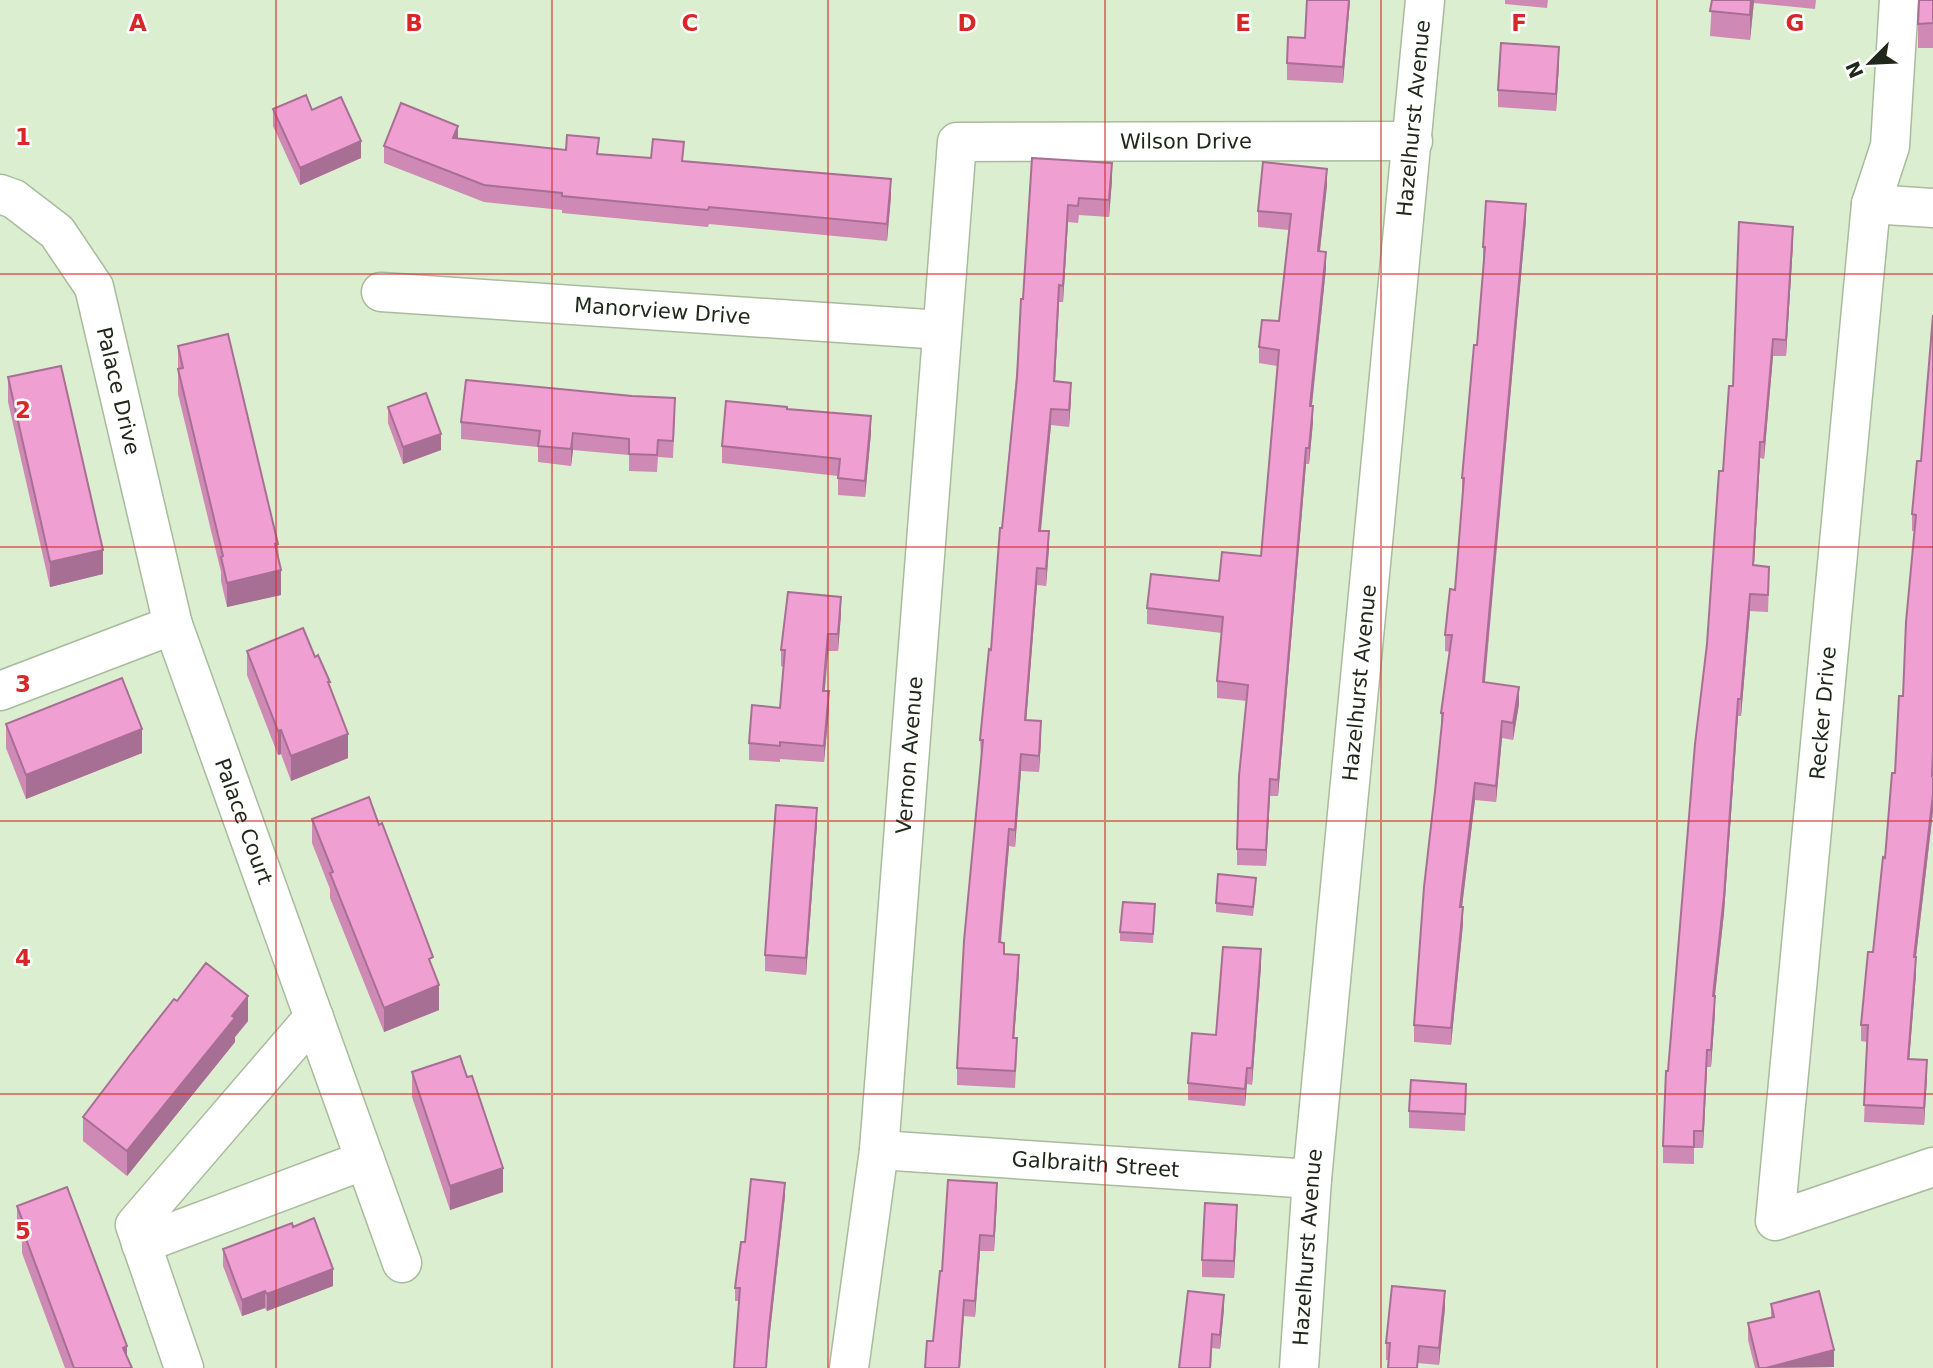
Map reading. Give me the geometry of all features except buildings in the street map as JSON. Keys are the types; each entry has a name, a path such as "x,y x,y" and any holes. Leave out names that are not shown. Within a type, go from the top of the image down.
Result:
{"street":[{"name":"Hazelhurst Avenue","path":"1298,1368 1312,1179 1425,0"},
{"name":"Recker Drive","path":"1899,0 1890,146 1871,204 1775,1221 1933,1167"},
{"name":"Wilson Drive","path":"957,142 1413,141"},
{"name":"Vernon Avenue","path":"849,1368 879,1150 957,142"},
{"name":"Palace Drive","path":"0,194 14,199 57,232 94,287 173,625"},
{"path":"1871,204 1933,208"},
{"name":"Manorview Drive","path":"381,292 942,330"},
{"path":"0,691 173,625"},
{"name":"Palace Court","path":"173,625 402,1263"},
{"path":"184,1368 135,1225 314,1017"},
{"name":"Galbraith Street","path":"879,1150 1312,1179"},
{"path":"141,1244 365,1160"}]}
